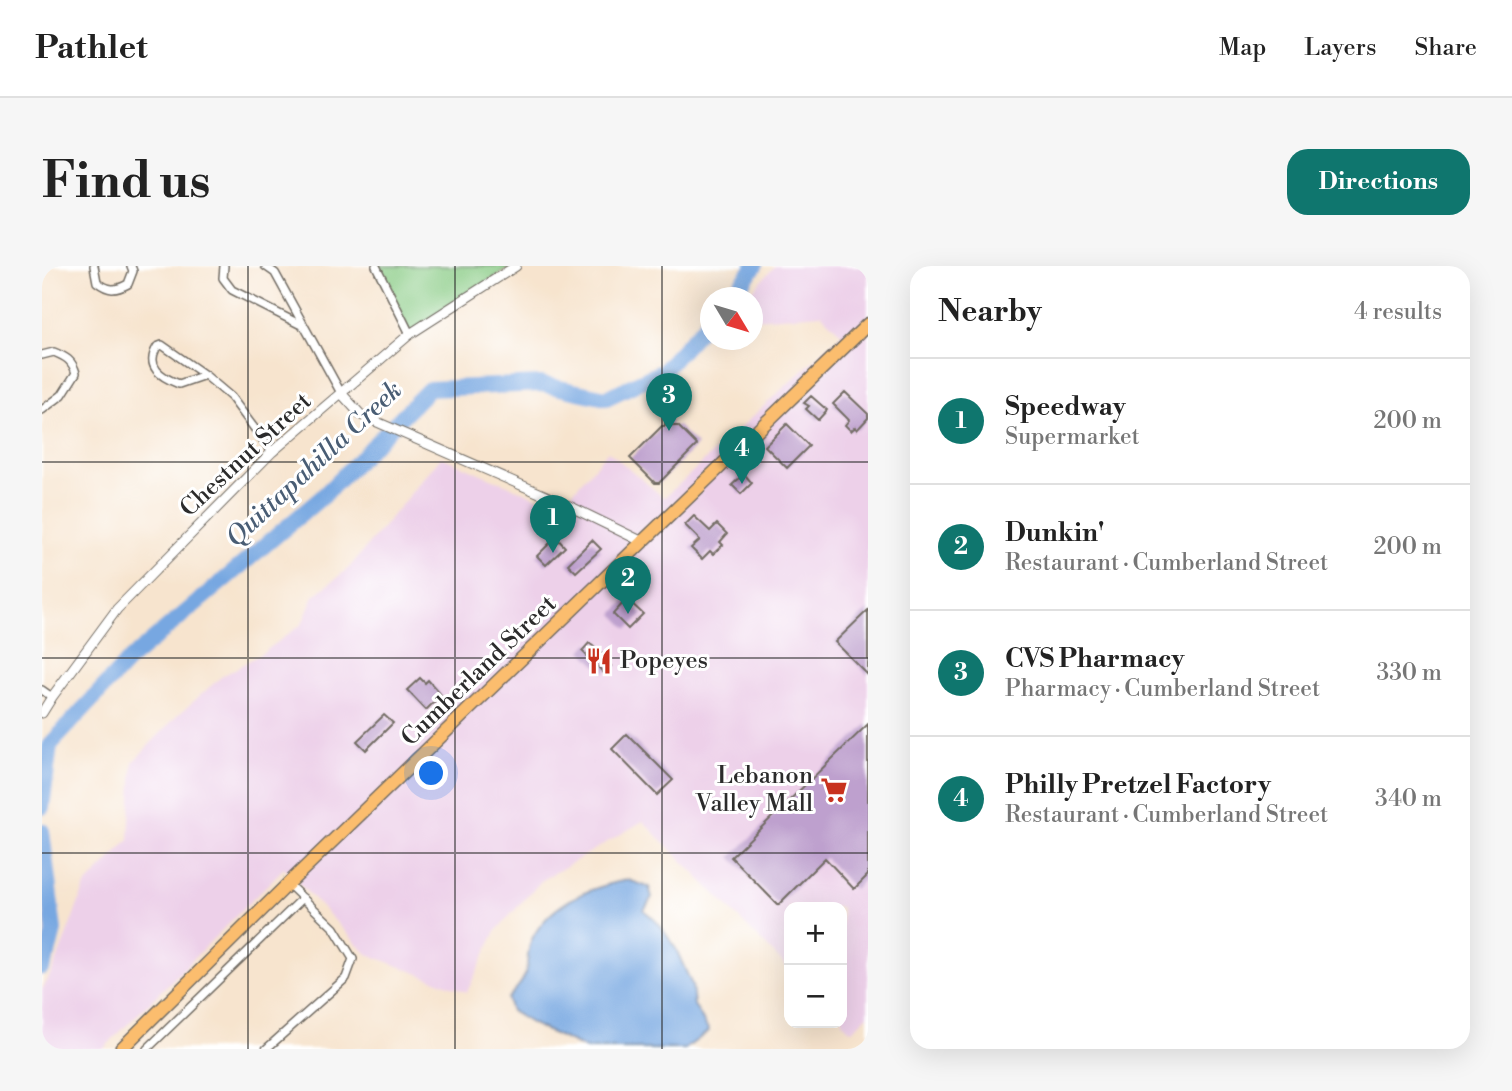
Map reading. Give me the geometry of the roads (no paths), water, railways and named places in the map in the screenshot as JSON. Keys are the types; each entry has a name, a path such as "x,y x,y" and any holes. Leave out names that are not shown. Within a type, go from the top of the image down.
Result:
{"highway":[{"name":"Cumberland Street","path":"121,1049 868,324"}],"street":[{"path":"94,266 97,282 106,289 117,290 128,284 133,271 131,266"},
{"path":"224,266 223,278 232,290 304,326"},
{"path":"265,266 275,273 341,393 361,415 567,505 643,542"},
{"path":"376,266 410,334"},
{"name":"Chestnut Street","path":"42,713 117,609 272,452 410,334 516,266"},
{"path":"205,375 179,384 165,379 153,365 151,356 156,347 162,345 205,375 231,397 272,452"},
{"path":"42,355 54,352 66,357 73,362 76,373 62,395 42,410"},
{"path":"42,690 52,696"},
{"path":"267,1049 346,978 353,959 334,928 288,884"},
{"path":"147,1049 303,898"}],"water":[{"path":"628,880 649,887 652,897 644,910 660,925 676,949 692,985 694,1005 709,1031 685,1049 586,1049 532,1024 511,1011 507,999 523,980 532,939 540,926 561,906 586,892"}],"waterway":[{"name":"Quittapahilla Creek","path":"739,287 755,266"},
{"name":"Quittapahilla Creek","path":"42,807 50,745 127,662 322,497 429,389 541,384 606,398 663,371 700,330"},
{"name":"Quittapahilla Creek","path":"42,831 54,930 42,967"}],"place":[{"name":"CVS Pharmacy","path":"669,431"},
{"name":"Philly Pretzel Factory","path":"742,484"},
{"name":"Speedway","path":"553,553"},
{"name":"Dunkin'","path":"628,614"},
{"name":"Popeyes","path":"599,661"},
{"name":"Lebanon Valley Mall","path":"834,790"}]}
